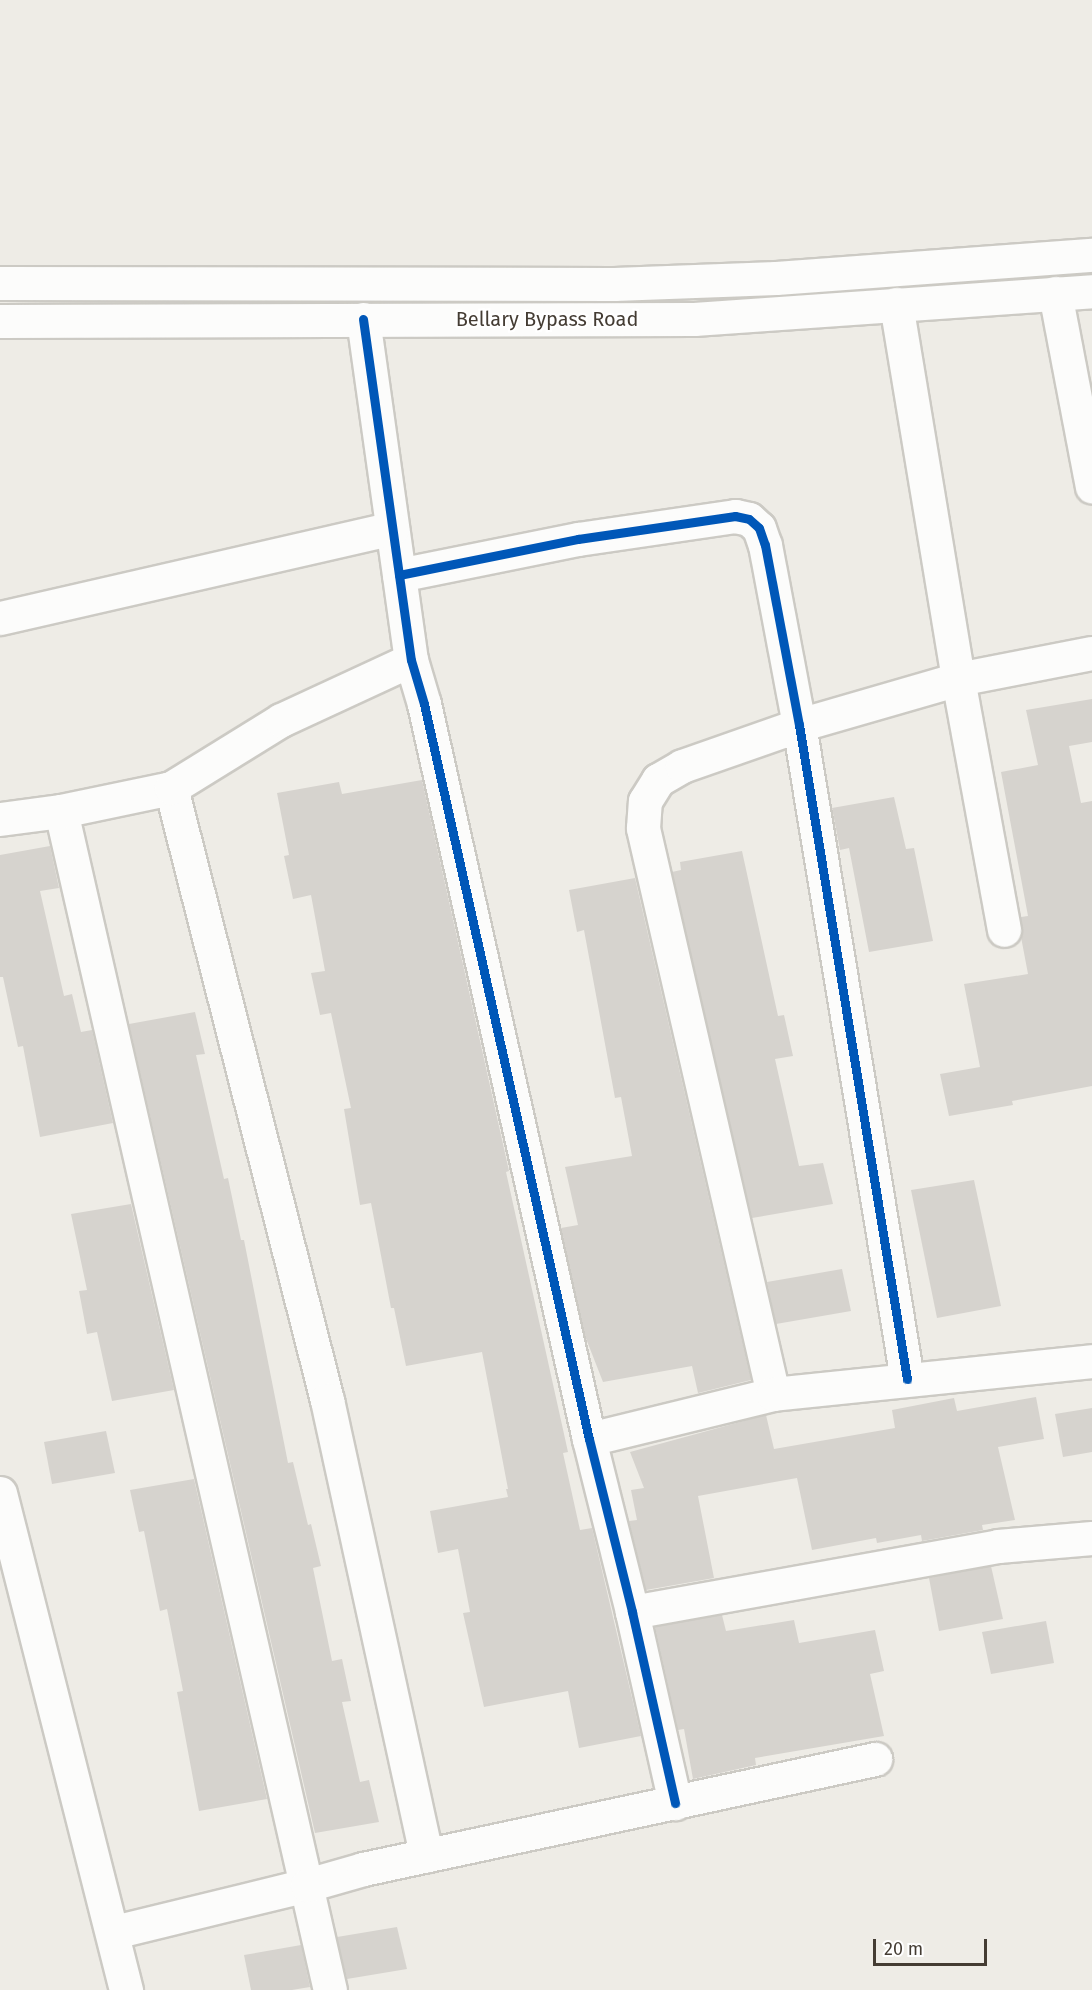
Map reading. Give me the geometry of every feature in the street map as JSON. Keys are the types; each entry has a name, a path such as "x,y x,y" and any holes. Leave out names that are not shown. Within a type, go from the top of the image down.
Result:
{"street":[{"name":"Bellary Bypass Road","path":"0,283 614,284 726,278 776,278 1092,255"},
{"path":"726,278 729,317"},
{"name":"Bellary Bypass Road","path":"0,321 694,319 1092,291"},
{"path":"1055,293 1092,487"},
{"path":"896,304 958,679 1004,930"},
{"path":"363,319 411,660 424,704 589,1438 632,1612 675,1803"},
{"path":"399,575 589,537 735,516 749,519 759,528 765,545 799,725 907,1379"},
{"path":"0,618 392,528"},
{"path":"774,1394 643,828 645,801 657,780 682,766 799,725 958,679 1092,653"},
{"path":"0,819 61,811 171,788 281,720 411,660"},
{"path":"171,788 327,1400 426,1855"},
{"path":"61,811 330,1990"},
{"path":"589,1438 774,1394 1092,1360"},
{"path":"0,1493 114,1932 126,1990"},
{"path":"632,1612 998,1546 1092,1538"},
{"path":"114,1932 363,1869 875,1759"}],"building":[{"path":"1092,699 1092,742 1069,746 1081,803 1092,801 1092,1086 1012,1101 1013,1105 949,1116 940,1074 980,1067 964,984 1028,974 1021,937 1021,917 1028,916 1001,772 1038,765 1026,710"},
{"path":"422,780 509,1171 506,1172 568,1452 563,1453 580,1530 592,1528 641,1736 579,1748 568,1691 484,1707 463,1613 470,1612 458,1549 438,1553 430,1511 508,1497 482,1352 406,1366 394,1308 391,1308 371,1203 360,1205 344,1109 351,1108 331,1013 320,1015 311,973 325,971 311,895 293,899 284,856 289,855 277,793 339,782 342,794"},
{"path":"894,797 906,849 914,848 933,941 869,952 849,848 840,850 832,808"},
{"path":"50,846 59,888 40,891 64,996 72,994 81,1032 92,1030 113,1123 40,1137 23,1046 18,1047 3,977 0,977 0,855"},
{"path":"742,851 778,1016 784,1015 793,1056 775,1059 799,1166 823,1163 833,1204 752,1218 672,872 681,870 680,862"},
{"path":"635,878 751,1380 698,1393 692,1366 603,1382 585,1336 561,1228 578,1225 565,1167 632,1156 621,1097 615,1098 584,930 577,932 569,890"},
{"path":"195,1012 205,1054 196,1055 224,1179 228,1178 241,1240 244,1240 288,1463 293,1462 308,1525 311,1524 321,1566 313,1568 332,1661 342,1659 351,1701 342,1702 360,1782 369,1780 379,1822 315,1833 129,1024"},
{"path":"974,1180 1001,1306 937,1318 911,1190"},
{"path":"131,1204 174,1390 112,1401 97,1332 87,1334 79,1291 87,1290 71,1214"},
{"path":"842,1269 851,1311 776,1324 767,1282"},
{"path":"1036,1397 1044,1439 998,1447 1015,1520 982,1525 983,1530 922,1541 921,1535 877,1543 876,1538 812,1550 797,1478 698,1496 714,1578 646,1590 629,1521 637,1520 631,1490 644,1488 630,1452 766,1415 774,1449 895,1428 892,1410 954,1398 957,1411"},
{"path":"1092,1408 1092,1452 1063,1457 1055,1414"},
{"path":"106,1431 115,1473 52,1484 44,1442"},
{"path":"194,1479 267,1799 199,1811 177,1692 183,1691 167,1609 160,1611 144,1531 139,1532 130,1490"},
{"path":"991,1566 1003,1619 939,1631 929,1578"},
{"path":"722,1615 726,1631 794,1620 799,1643 875,1630 884,1671 870,1674 884,1736 755,1758 756,1765 693,1779 684,1729 678,1730 655,1627"},
{"path":"1046,1621 1054,1663 991,1674 982,1632"},
{"path":"397,1927 407,1969 347,1979 337,1937"},
{"path":"301,1945 310,1987 292,1990 251,1990 244,1955"}],"cycle path":[{"path":"363,319 411,660 424,704 589,1439 632,1612 675,1803"},
{"path":"399,575 578,539 735,516 749,519 759,528 765,545 799,725 907,1379"}]}
